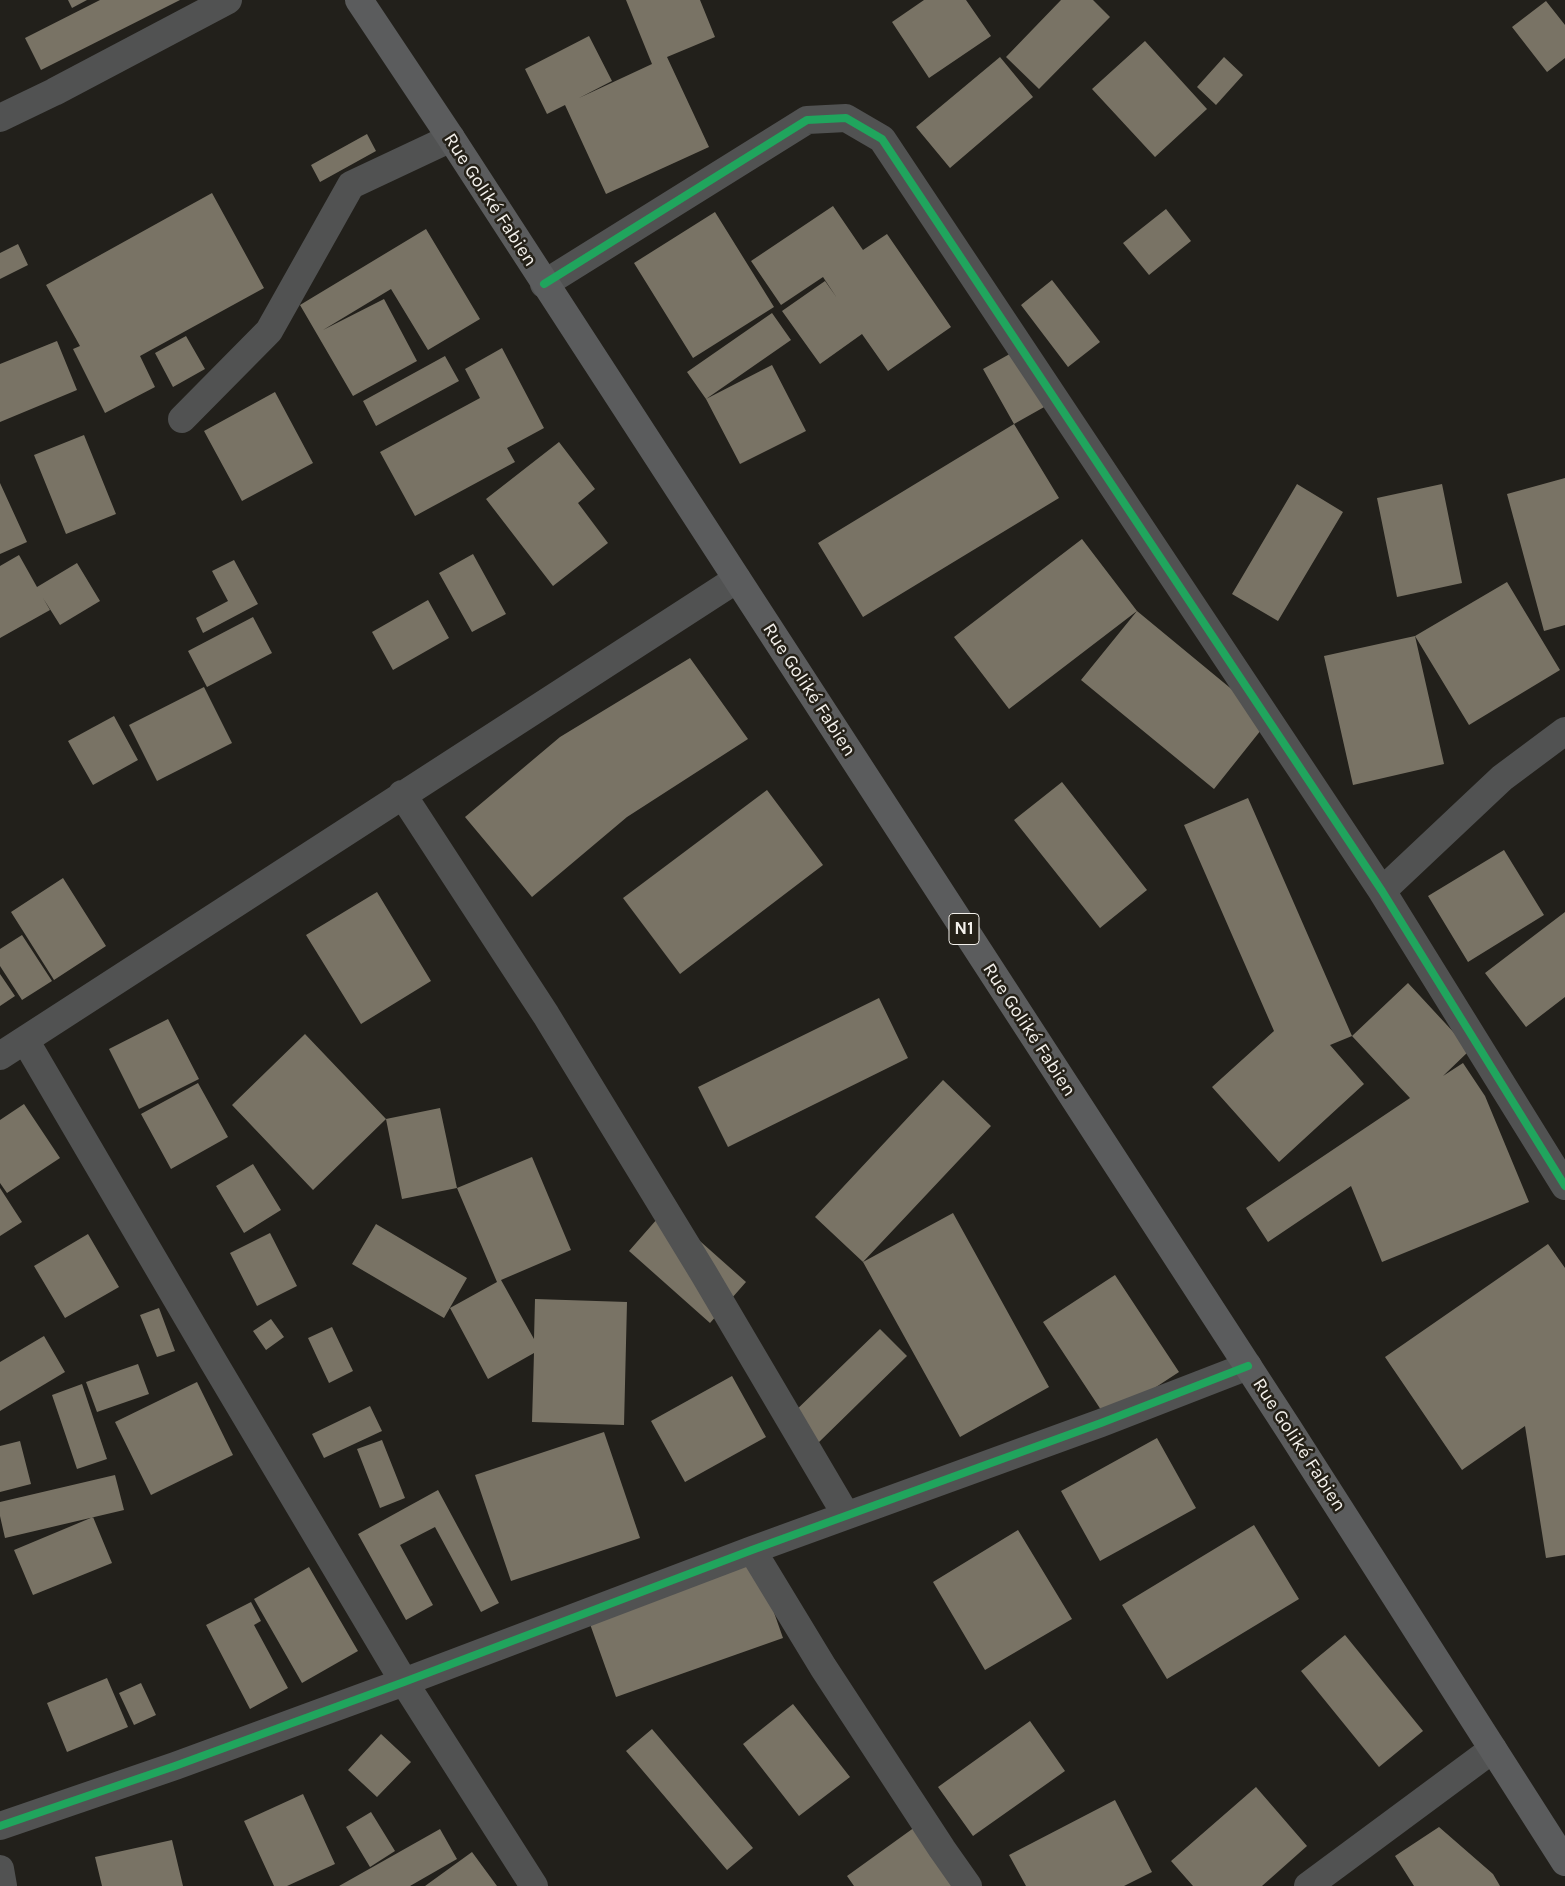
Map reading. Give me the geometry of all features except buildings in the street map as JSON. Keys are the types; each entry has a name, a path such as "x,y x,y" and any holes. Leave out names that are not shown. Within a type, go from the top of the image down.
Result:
{"highway":[{"name":"Rue Goliké Fabien","path":"358,0 451,138 1248,1366 1565,1862"}],"street":[{"path":"0,118 228,0"},
{"path":"544,284 807,120 846,118 882,139 1382,890 1565,1186"},
{"path":"182,419 268,331 351,185 451,138"},
{"path":"0,1056 736,579"},
{"path":"1382,890 1502,778 1565,731"},
{"path":"402,794 546,1015 704,1274 846,1515"},
{"path":"25,1040 218,1370 404,1682 534,1886"},
{"path":"0,1826 175,1766 404,1682 846,1515 1102,1423 1248,1366"},
{"path":"752,1550 823,1667 968,1886"},
{"path":"1308,1886 1493,1749"},
{"path":"0,1869 3,1886"}],"cycle path":[{"path":"544,284 807,120 846,118 882,139 1382,891 1565,1186"},
{"path":"0,1826 175,1766 404,1682 752,1550 1101,1423 1248,1366"}]}
